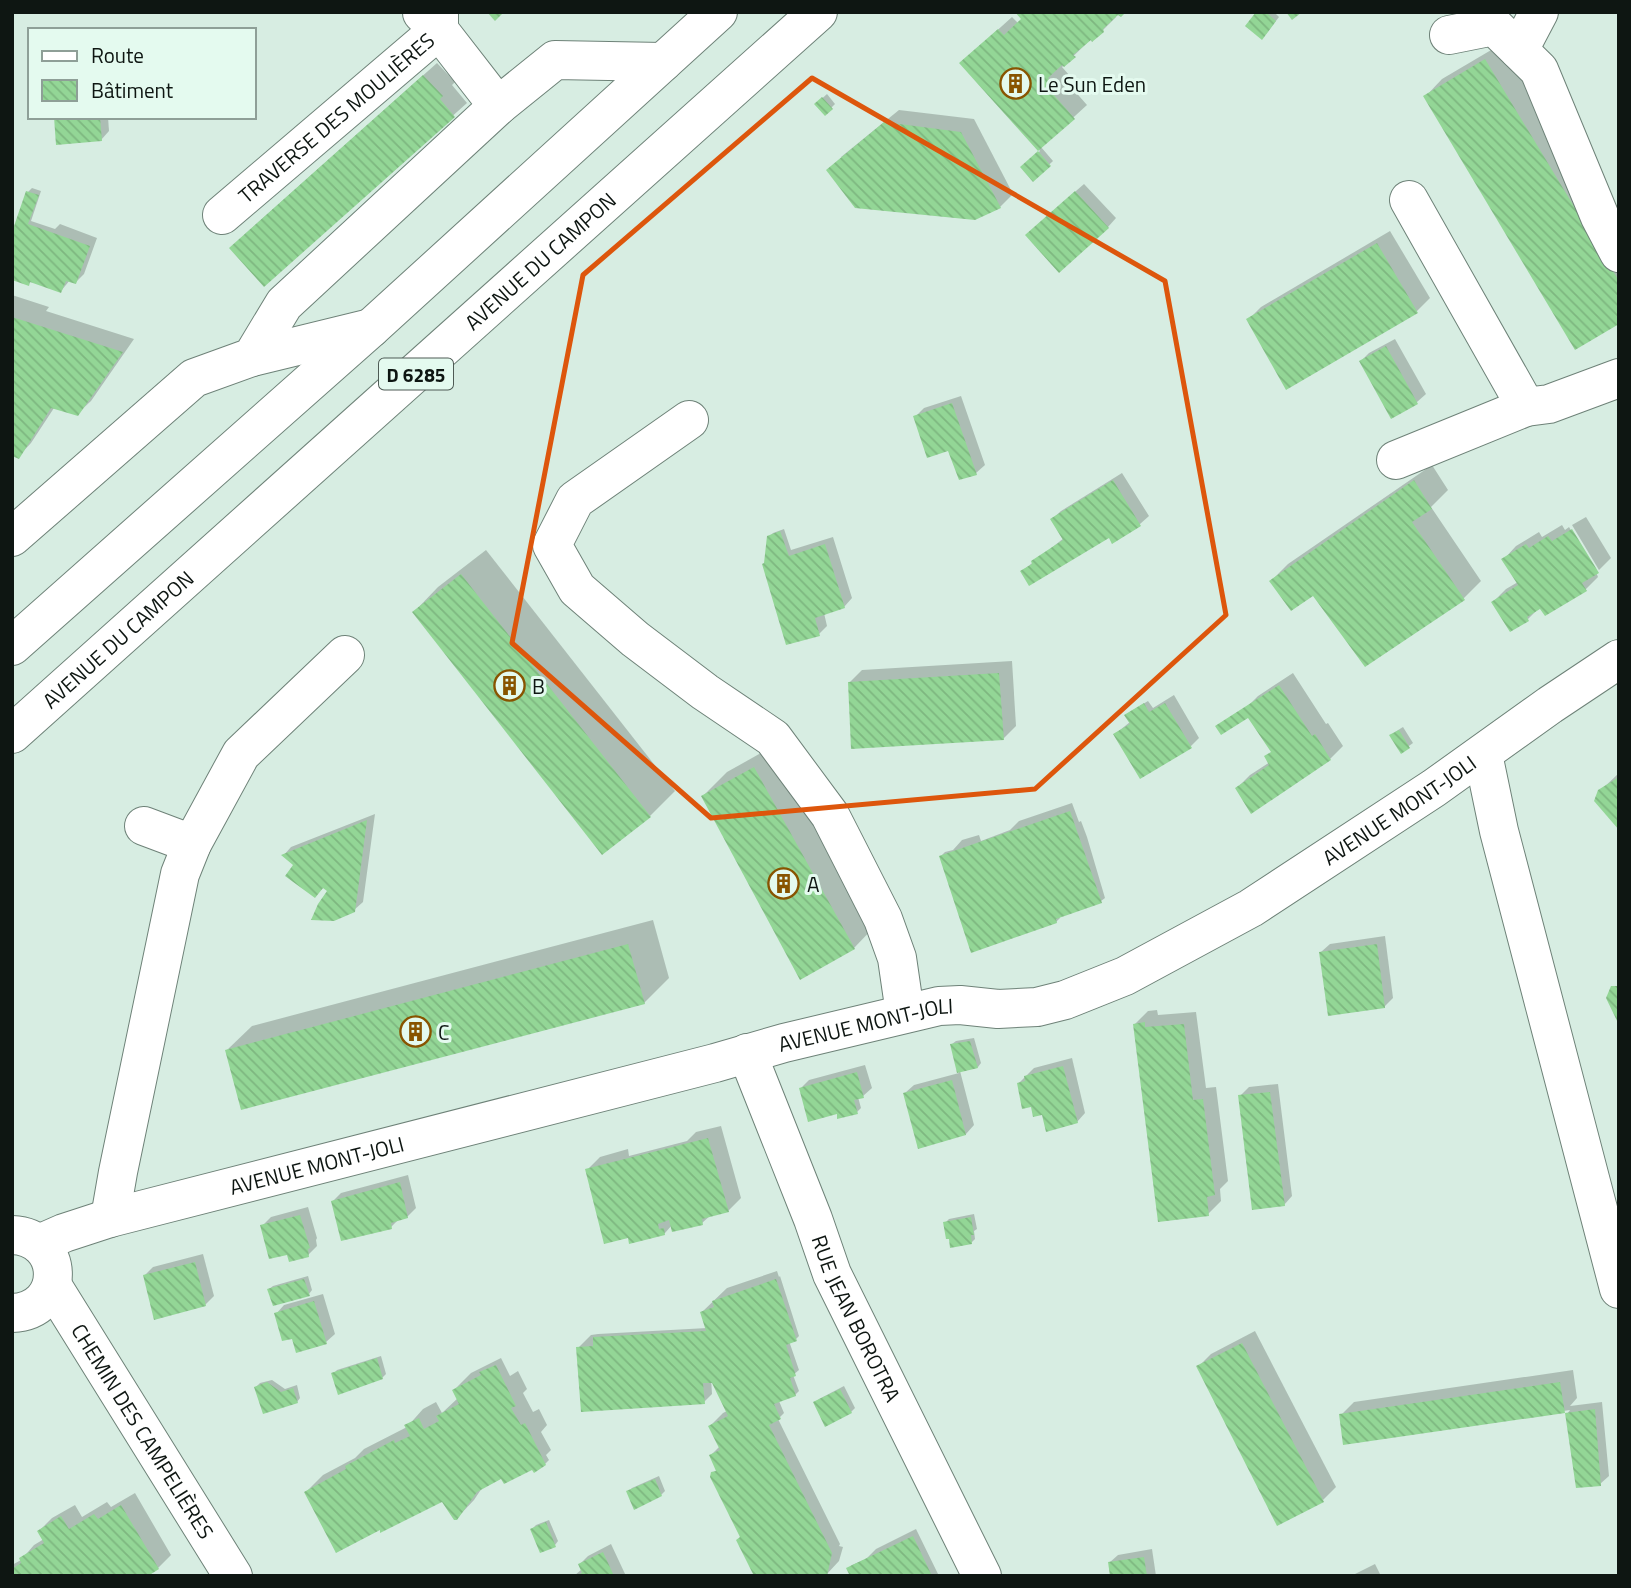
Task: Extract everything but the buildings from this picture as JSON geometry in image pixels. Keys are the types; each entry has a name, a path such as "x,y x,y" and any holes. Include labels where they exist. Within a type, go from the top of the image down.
{"street":[{"name":"D 6285","path":"12,646 371,328 718,12"},
{"name":"AVENUE DU CAMPON","path":"12,734 818,12"},
{"path":"1520,50 1539,12"},
{"path":"433,18 498,106"},
{"name":"TRAVERSE DES MOULIÈRES","path":"222,215 433,18"},
{"path":"1449,35 1494,26 1539,70 1600,217 1619,253"},
{"path":"252,357 284,304 498,106 555,60 663,62"},
{"path":"1409,200 1527,407"},
{"path":"12,537 194,379 252,357 371,328"},
{"path":"1396,460 1527,407 1549,404 1619,379"},
{"path":"690,420 575,500 552,545 577,589 635,639 773,738 830,815 883,919 897,958 905,1013"},
{"path":"110,1218 180,874 192,844 241,754 345,655"},
{"name":"AVENUE MONT-JOLI","path":"19,1237 64,1233 110,1218 905,1013 960,1005 998,1009 1037,1007 1065,1000 1125,976 1251,908 1434,788 1619,659"},
{"path":"1483,754 1499,831 1619,1289"},
{"path":"144,826 192,844"},
{"name":"RUE JEAN BOROTRA","path":"747,1053 832,1274 982,1576"},
{"path":"12,1313 38,1306 47,1296 54,1273 47,1252 19,1237"},
{"name":"CHEMIN DES CAMPELIÈRES","path":"52,1285 233,1576"}],"highlighted area":[{"path":"812,78 1165,281 1226,615 1035,789 711,818 512,643 583,275"}],"place":[{"name":"Le Sun Eden","path":"1015,84"},
{"name":"B","path":"509,686"},
{"name":"A","path":"784,884"},
{"name":"C","path":"415,1032"}]}
